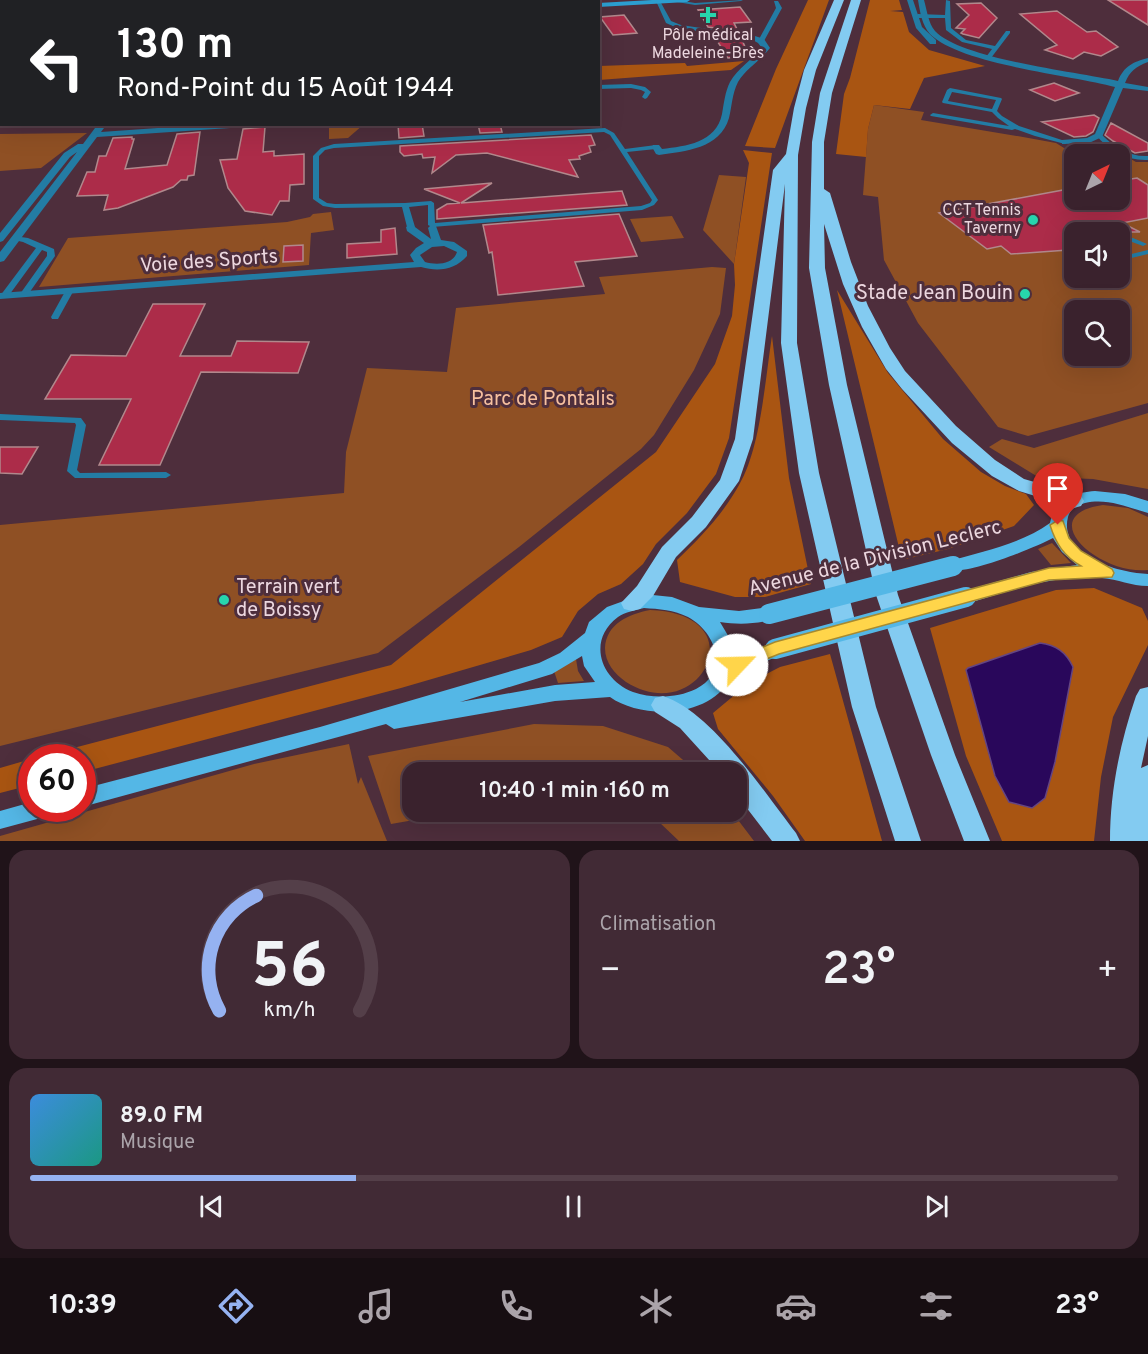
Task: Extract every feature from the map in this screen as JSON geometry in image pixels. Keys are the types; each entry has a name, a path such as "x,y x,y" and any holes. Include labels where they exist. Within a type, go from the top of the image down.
{"highway":[{"path":"839,0 810,70 800,108 792,155 789,343 809,473 864,707 908,841"},
{"path":"856,0 826,93 816,168 817,268 838,385 885,584 943,755 977,841"},
{"path":"632,603 645,591 669,552 699,522 729,481 744,439 780,170 792,155"},
{"path":"816,168 842,265 865,320 896,370 953,435 990,467 1012,481 1032,489 1062,495 1074,501"},
{"path":"1123,841 1126,791 1139,726 1148,696"},
{"path":"663,705 688,721 726,762"},
{"path":"1139,841 1138,816 1148,776"},
{"path":"747,788 787,841"}],"main road":[{"path":"600,4 687,0"},
{"path":"1106,573 1075,555 1062,540 1058,525 1062,511 1074,501 1104,496 1128,500 1148,507"},
{"name":"Avenue de la Division Leclerc","path":"699,613 739,618 770,614 1027,545 1058,525"},
{"path":"722,673 775,649 1060,572 1106,573 1131,579 1148,580"},
{"path":"96,794 320,735 545,669 567,658 591,638 602,620 610,613 632,603 666,601 699,613 715,627 725,645 726,654 722,673 717,682 700,696 676,704 663,705 635,701 611,689 596,674 592,665 589,647 591,638"},
{"path":"320,735 555,693 611,689"},
{"path":"0,820 18,815"}],"street":[{"path":"910,0 922,32 941,46 970,55 1017,63"},
{"path":"921,0 932,32 944,41 989,57 1077,78 1148,90"},
{"path":"656,147 659,152 698,147 712,137 725,121 728,97 736,78 766,48 761,41 753,37 679,27 668,22 658,2"},
{"path":"1065,142 1089,140 1099,135 1119,84 1129,69 1148,60"},
{"path":"0,259 101,126"},
{"path":"0,238 67,155 91,138 235,126"},
{"path":"432,226 434,244"},
{"path":"411,227 412,231 434,244"},
{"path":"421,264 415,255 418,250 434,244"},
{"name":"Voie des Sports","path":"2,296 421,264 442,267 458,261 462,256 462,251 458,247 434,244"}],"lane":[{"path":"679,0 695,4 741,0"},
{"path":"948,1 948,28 957,38 996,48"},
{"path":"761,41 779,8 776,2"},
{"path":"915,16 948,17"},
{"path":"989,57 1008,32"},
{"path":"600,87 612,89 638,86 648,92 645,97"},
{"path":"994,111 999,99 950,90 945,102 994,111 1000,119 1065,142"},
{"path":"933,116 1026,130"},
{"path":"592,129 605,130 612,134 623,151 655,200 648,207 432,226 431,203 325,205 316,199 316,156 323,149 334,146 592,129"},
{"path":"1099,135 1124,154 1136,159 1148,158"},
{"path":"623,151 656,147"},
{"path":"405,205 411,227"},
{"path":"16,238 26,239 39,249 51,251 51,256 24,294"},
{"path":"1130,241 1147,247"},
{"path":"1130,255 1147,247"},
{"path":"2,296 39,249"},
{"path":"55,317 70,290"},
{"path":"0,417 78,420 81,425 72,471 78,476 166,475"}],"green space":[{"name":"Stade Jean Bouin","path":"874,105 924,112 921,120 1056,143 1064,148 1064,210 1130,210 1130,159 1136,162 1148,162 1148,403 1028,436 998,427 918,323 884,260 878,197 863,195 868,129"},
{"path":"362,126 348,138 329,139 329,128"},
{"path":"87,133 41,168 0,171 0,134"},
{"path":"719,175 746,177 734,264 703,230"},
{"path":"331,212 334,230 311,233 309,265 39,287 68,238 287,222 310,217 313,214"},
{"path":"672,216 684,238 641,242 630,219"},
{"name":"Terrain vert de Boissy","path":"712,267 726,268 720,314 694,370 654,435 641,449 519,547 378,653 0,746 0,525 344,493 346,452 367,368 447,372 456,308 605,294 599,277"},
{"path":"1148,413 1148,489 1093,479 1038,477 989,447 1002,439 1034,448"},
{"path":"1103,505 1128,508 1148,517 1148,570 1129,569 1110,563 1093,554 1080,543 1073,531 1073,520 1082,511"},
{"path":"1052,543 1071,563 1051,565 1038,549"},
{"path":"650,610 683,616 703,630 710,647 707,665 695,681 676,691 653,693 626,682 615,672 607,659 606,640 614,626 627,617"},
{"path":"576,659 578,671 584,681 558,683 554,671"},
{"path":"534,724 603,726 668,747 685,762 402,762 402,822 391,824 368,756"},
{"path":"349,744 358,784 361,777 387,841 0,841 0,836 49,822 96,822 96,809 254,764"},
{"path":"659,822 740,822 754,841 679,841"}],"shaded area":[{"path":"808,0 829,0 775,148 745,146 776,69"},
{"path":"870,0 899,0 902,10 890,11 903,12 909,32 929,50 985,66 924,78 910,109 874,105 868,129 866,157 836,154 844,94"},
{"path":"744,61 731,70 600,80 600,66 685,63 687,66"},
{"path":"743,150 772,153 729,438 716,474 687,513 656,544 643,564 621,584 598,594 578,611 562,637 531,650 401,688 96,769 96,744 89,744 391,665 656,452 715,364 732,316 735,285 734,264 749,163"},
{"path":"837,290 888,373 943,439 981,472 1005,486 1026,494 1034,505 1014,526 948,549 902,560"},
{"path":"772,336 789,478 811,584 765,597 735,597 680,582 677,560 719,515 733,496 746,470 761,413"},
{"path":"1094,588 1142,608 1148,621 1148,645 1113,717 1101,777 1094,841 1002,841 966,756 930,628 1056,590"},
{"path":"1040,643 1060,650 1073,667 1055,762 1045,798 1032,808 1009,802 995,776 966,670"},
{"path":"830,654 882,841 805,841 747,762 718,729 713,713 749,683 780,667"},
{"path":"18,763 18,788 0,793 0,768"}],"building":[{"path":"1108,0 1148,0 1148,25"},
{"path":"981,3 997,18 979,38 961,33 965,29 956,28 969,15 957,4"},
{"name":"Pôle médical Madeleine-Brès","path":"740,7 751,22 734,23 738,31 708,27 698,10"},
{"path":"1057,11 1087,32 1096,31 1118,47 1101,56 1084,52 1073,59 1045,50 1057,45 1020,14"},
{"path":"624,15 637,33 613,35 600,17"},
{"path":"714,36 742,40 749,56 728,58"},
{"path":"1054,83 1079,93 1055,101 1030,90"},
{"path":"1094,115 1099,118 1093,132 1086,136 1074,137 1042,122"},
{"path":"1111,123 1148,143 1148,151 1135,153 1130,150 1130,144 1118,144 1105,135"},
{"path":"398,126 422,126 424,136 399,138"},
{"path":"478,126 500,126 502,132 480,133"},
{"path":"265,127 263,152 274,151 274,156 304,154 304,184 290,185 289,201 280,201 272,215 245,211 228,188 220,160 237,159 243,129"},
{"path":"200,132 194,175 188,176 187,180 181,180 173,187 118,208 104,210 108,195 77,196 87,172 95,172 99,156 106,156 113,138 132,137 134,139 125,169 167,165 177,134"},
{"path":"591,135 595,145 589,146 591,152 579,156 580,159 569,160 578,177 487,153 456,155 432,173 435,157 423,158 422,154 404,156 400,152 400,146"},
{"name":"CCT Tennis Taverny","path":"1137,178 1148,185 1148,218 1127,222 1064,222 1064,250 1011,254 1001,246 987,249 939,213 1064,190 1064,210 1130,210 1130,179"},
{"path":"492,183 461,203 622,191 627,205 437,219 437,210 447,204 460,203 424,189"},
{"path":"619,214 637,256 575,262 584,286 498,295 492,252 489,253 483,225"},
{"name":"CCT Tennis Taverny","path":"1130,227 1140,232 1130,232"},
{"path":"395,228 397,254 347,258 347,244 381,242 381,230"},
{"path":"303,245 303,261 283,262 284,246"},
{"path":"153,304 205,304 180,356 231,356 237,341 309,342 298,373 201,372 160,465 99,465 131,399 45,399 71,355 126,356"},
{"path":"0,447 38,447 22,474 0,473"}],"place":[{"name":"Pôle médical Madeleine-Brès","path":"708,15"},
{"name":"CCT Tennis Taverny","path":"1033,220"},
{"name":"Stade Jean Bouin","path":"1025,294"},
{"name":"Terrain vert de Boissy","path":"224,600"}],"route":[{"path":"737,665 775,649 1049,574 1083,571 1106,573 1075,555 1062,540 1058,525"}],"park label":[{"name":"Parc de Pontalis","path":"543,400"}]}
